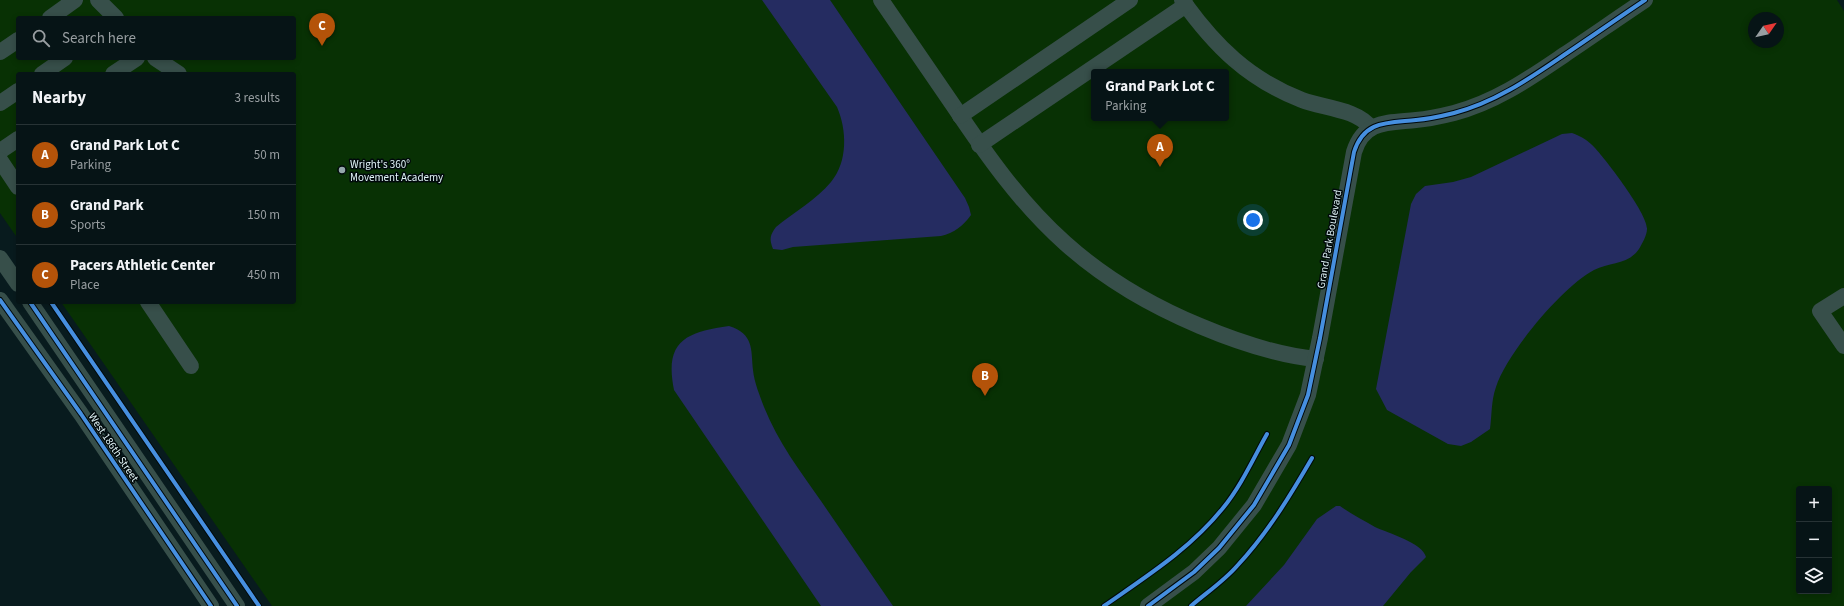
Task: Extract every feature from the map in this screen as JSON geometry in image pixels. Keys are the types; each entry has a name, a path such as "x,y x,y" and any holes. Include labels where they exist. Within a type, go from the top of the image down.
{"street":[{"path":"53,16 76,0"},
{"path":"98,0 114,16"},
{"path":"881,0 980,145 1012,188 1065,243 1111,279 1161,308 1218,334 1248,345 1292,356 1316,359"},
{"path":"960,116 1130,0"},
{"name":"Grand Park Boulevard","path":"1148,606 1209,559 1254,505 1289,445 1308,394 1316,359 1354,152 1357,142 1362,134 1371,128 1387,122 1416,120 1454,113 1494,99 1529,78 1645,0"},
{"path":"980,145 1184,3 1216,44 1244,68 1263,81 1302,100 1360,117 1371,128"},
{"path":"0,52 16,41"},
{"path":"45,72 62,60"},
{"path":"116,72 133,60"},
{"path":"158,60 173,72"},
{"path":"0,103 16,92"},
{"path":"0,151 16,140"},
{"path":"0,160 16,184"},
{"path":"0,258 16,281"},
{"path":"1844,296 1820,311 1844,346"},
{"name":"West 186th Street","path":"0,300 81,414 211,606"},
{"name":"West 186th Street","path":"31,304 237,606"},
{"path":"149,304 191,366"}],"green space":[{"path":"0,0 1837,0 1844,11 1844,606 272,606 62,304 296,304 296,72 16,72 16,236 0,213"}],"water":[{"path":"762,0 830,0 965,198 971,215 961,226 950,233 941,236 793,247 782,250 773,249 771,237 772,232 776,227 819,195 837,174 843,156 844,136 843,126 837,107"},
{"path":"1572,133 1585,139 1593,145 1626,187 1646,222 1647,231 1645,237 1639,249 1630,258 1594,270 1567,291 1537,322 1511,357 1502,373 1493,398 1490,429 1471,442 1461,446 1448,444 1387,410 1376,389 1411,204 1416,194 1425,186 1453,182 1471,177 1562,134"},
{"path":"729,326 743,333 750,343 757,389 770,420 783,444 797,467 893,606 821,606 674,390 672,360 676,350 682,342 690,336 701,332"},
{"path":"1336,506 1340,506 1375,527 1412,543 1419,547 1426,557 1411,572 1383,606 1246,606 1284,565 1317,519"}],"cycle path":[{"path":"1148,606 1194,572 1219,548 1254,505 1289,445 1308,395 1354,152 1358,142 1364,134 1378,125 1426,119 1449,114 1484,103 1538,72 1645,0"},
{"path":"0,300 81,414 211,606"},
{"path":"31,304 237,606"},
{"path":"52,304 259,606"},
{"path":"1104,606 1167,561 1210,523 1236,491 1267,434"},
{"path":"1191,606 1226,577 1248,554 1278,514 1312,458"}],"place":[{"name":"Pacers Athletic Center","path":"322,46"},
{"name":"Grand Park Lot C","path":"1160,167"},
{"name":"Wright's 360° Movement Academy","path":"342,170"},
{"name":"Grand Park","path":"985,396"}]}
